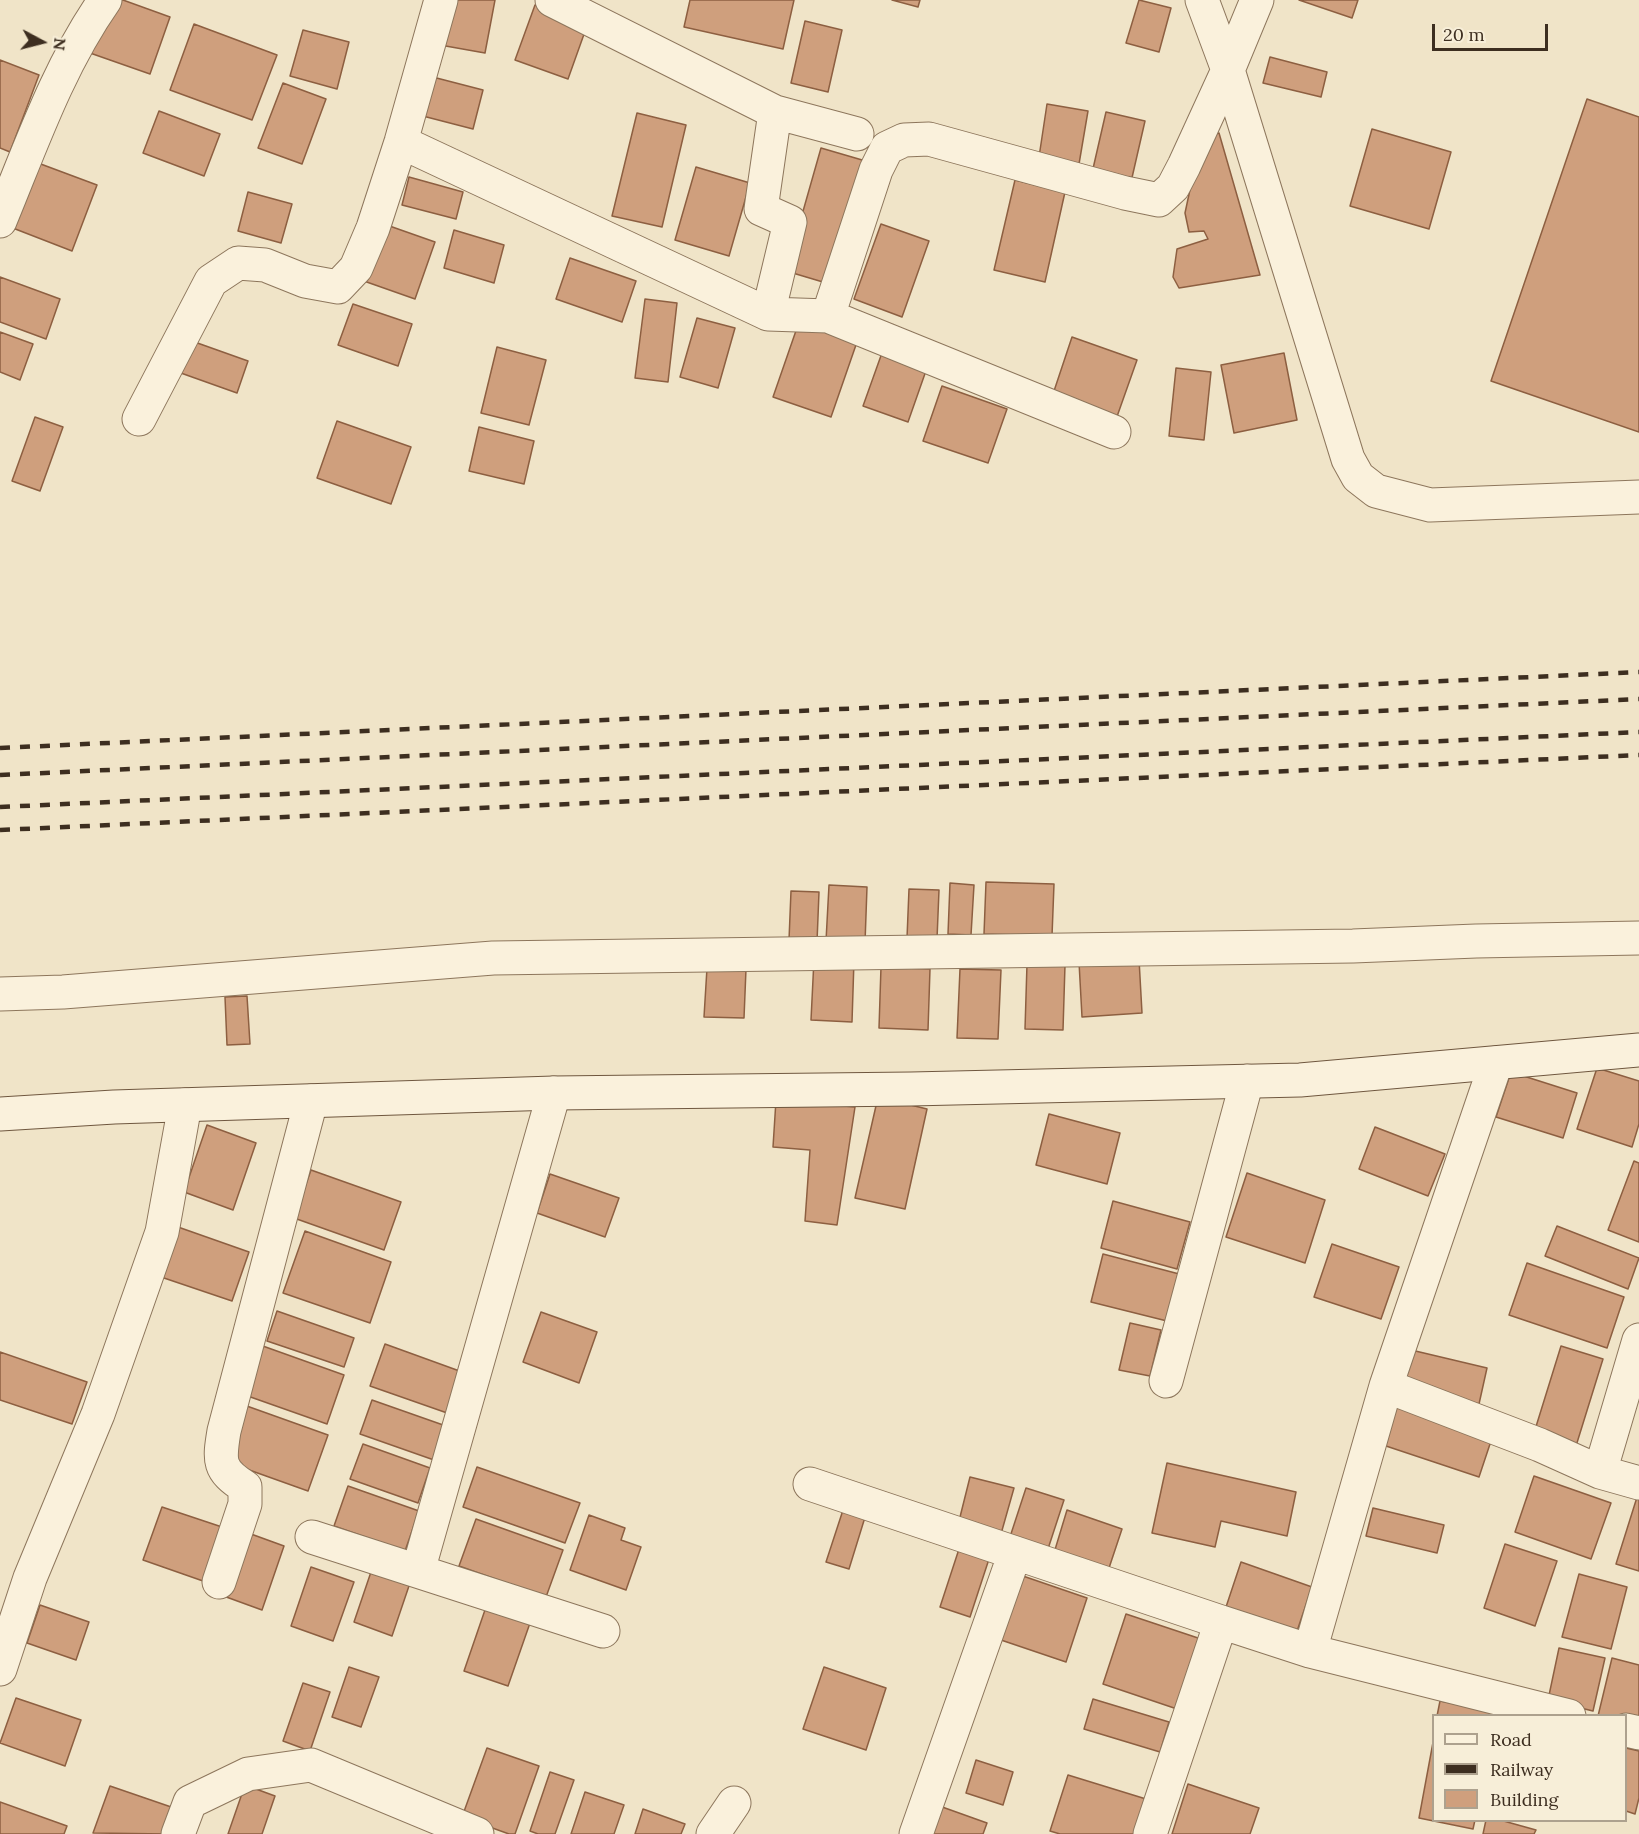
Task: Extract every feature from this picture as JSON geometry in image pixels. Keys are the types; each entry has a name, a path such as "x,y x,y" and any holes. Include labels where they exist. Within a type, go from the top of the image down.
{"street":[{"path":"0,221 56,88 84,30 105,0"},
{"path":"139,419 212,281 238,263 265,265 305,281 338,287 356,268 373,228 401,142 441,0"},
{"path":"552,0 775,112 858,134"},
{"path":"1202,0 1228,70 1348,459 1358,477 1376,491 1430,505 1639,497"},
{"path":"828,316 876,170 887,148 904,140 929,139 1125,193 1160,200 1173,187 1228,70 1257,0"},
{"path":"768,314 790,222 761,208 775,112"},
{"path":"401,142 768,314 828,316 1114,432"},
{"path":"0,994 63,992 494,958 1353,946 1639,938"},
{"path":"0,1114 185,1105 554,1093 911,1089 1300,1080 1639,1050"},
{"path":"1310,1651 1386,1386 1496,1063"},
{"path":"1166,1381 1247,1081"},
{"path":"418,1571 554,1093"},
{"path":"219,1582 245,1504 245,1487 228,1476 220,1456 224,1431 311,1101"},
{"path":"1,1661 30,1578 98,1414 162,1232 185,1105"},
{"path":"1599,1472 1639,1340"},
{"path":"1386,1386 1540,1445 1599,1472 1639,1483"},
{"path":"810,1484 1310,1651 1561,1714"},
{"path":"312,1537 603,1630"},
{"path":"916,1834 1015,1553"},
{"path":"1150,1834 1221,1622"},
{"path":"178,1834 190,1802 248,1774 312,1765 477,1834"},
{"path":"713,1834 734,1803"}],"building":[{"path":"108,0 123,0 170,17 150,74 90,53"},
{"path":"449,0 495,0 485,53 440,45"},
{"path":"690,0 794,0 783,49 684,27"},
{"path":"892,0 920,0 918,7"},
{"path":"1139,0 1171,8 1159,52 1126,43"},
{"path":"1299,0 1358,0 1352,18"},
{"path":"535,5 588,23 568,79 515,60"},
{"path":"805,21 842,30 828,92 791,83"},
{"path":"194,24 277,55 252,120 170,90"},
{"path":"303,30 349,42 337,89 290,76"},
{"path":"1270,57 1327,72 1321,97 1263,83"},
{"path":"0,60 39,75 10,152 0,148"},
{"path":"425,75 483,90 473,129 415,114"},
{"path":"283,83 326,99 302,164 258,148"},
{"path":"1587,99 1639,117 1639,432 1491,381"},
{"path":"1047,104 1088,111 1079,164 1039,157"},
{"path":"159,111 220,134 204,176 143,153"},
{"path":"1106,112 1145,121 1131,182 1092,173"},
{"path":"637,113 686,125 662,227 612,216"},
{"path":"1372,129 1451,152 1429,229 1350,206"},
{"path":"1219,133 1260,275 1179,288 1173,277 1177,249 1208,239 1204,231 1189,232 1185,213 1201,138"},
{"path":"821,148 869,162 833,285 786,271"},
{"path":"30,160 97,185 72,251 5,225"},
{"path":"696,167 750,183 729,256 675,240"},
{"path":"409,177 463,192 456,219 402,205"},
{"path":"1015,180 1065,192 1045,282 994,270"},
{"path":"248,192 292,204 281,243 238,231"},
{"path":"381,223 435,242 415,299 361,280"},
{"path":"881,224 929,241 902,317 854,299"},
{"path":"454,230 504,245 494,283 444,268"},
{"path":"570,258 636,281 622,322 556,299"},
{"path":"0,277 60,299 46,339 0,322"},
{"path":"645,299 677,303 668,382 635,378"},
{"path":"353,304 412,324 398,366 338,345"},
{"path":"697,318 735,328 718,388 680,377"},
{"path":"799,322 857,342 831,417 773,397"},
{"path":"0,332 33,344 20,380 0,372"},
{"path":"1072,337 1137,360 1114,425 1050,403"},
{"path":"189,340 248,361 237,393 178,372"},
{"path":"497,347 546,360 529,425 481,413"},
{"path":"883,350 928,365 908,422 863,406"},
{"path":"1284,353 1297,420 1234,433 1221,365"},
{"path":"1176,368 1211,372 1204,440 1169,436"},
{"path":"942,386 1007,409 988,463 923,441"},
{"path":"35,417 63,427 40,491 12,481"},
{"path":"337,421 411,447 391,504 317,478"},
{"path":"479,427 534,441 524,484 469,471"},
{"path":"986,882 1054,884 1052,936 984,934"},
{"path":"950,883 974,885 971,935 948,934"},
{"path":"829,885 867,887 865,943 826,941"},
{"path":"909,889 939,890 937,939 907,938"},
{"path":"791,891 819,892 817,942 789,940"},
{"path":"814,959 854,960 852,1022 811,1020"},
{"path":"1139,959 1142,1013 1082,1017 1079,962"},
{"path":"1027,964 1065,965 1063,1030 1025,1029"},
{"path":"881,967 930,969 928,1030 879,1028"},
{"path":"707,968 746,969 744,1018 704,1017"},
{"path":"960,969 1001,970 998,1039 957,1038"},
{"path":"247,996 250,1044 227,1045 225,997"},
{"path":"1597,1068 1639,1081 1639,1124 1632,1147 1577,1129"},
{"path":"1511,1072 1577,1093 1563,1138 1496,1117"},
{"path":"878,1097 927,1109 905,1209 855,1198"},
{"path":"776,1100 855,1107 837,1225 805,1221 810,1150 773,1147"},
{"path":"1049,1114 1120,1133 1107,1184 1036,1165"},
{"path":"207,1125 256,1143 233,1210 184,1192"},
{"path":"1375,1127 1445,1154 1428,1196 1359,1169"},
{"path":"1634,1161 1639,1163 1639,1242 1608,1230"},
{"path":"311,1170 401,1202 384,1250 294,1218"},
{"path":"1247,1173 1325,1200 1305,1263 1226,1237"},
{"path":"550,1174 619,1198 605,1237 537,1213"},
{"path":"1113,1201 1190,1222 1177,1269 1101,1248"},
{"path":"1557,1226 1639,1258 1628,1289 1545,1256"},
{"path":"178,1227 249,1252 232,1301 161,1277"},
{"path":"305,1231 391,1262 370,1323 283,1293"},
{"path":"1332,1244 1399,1267 1381,1319 1314,1297"},
{"path":"1103,1254 1183,1275 1171,1322 1091,1302"},
{"path":"1527,1263 1624,1297 1607,1348 1509,1315"},
{"path":"277,1311 354,1338 344,1367 267,1341"},
{"path":"541,1312 597,1332 579,1383 523,1362"},
{"path":"1130,1323 1161,1330 1150,1376 1119,1370"},
{"path":"385,1344 465,1373 450,1414 370,1386"},
{"path":"260,1345 344,1375 327,1424 242,1394"},
{"path":"1561,1346 1603,1359 1576,1446 1534,1433"},
{"path":"1407,1349 1487,1368 1479,1404 1399,1385"},
{"path":"0,1352 87,1382 72,1424 0,1400"},
{"path":"372,1400 446,1426 434,1460 360,1434"},
{"path":"1394,1404 1492,1438 1479,1477 1380,1444"},
{"path":"244,1405 328,1435 308,1491 224,1461"},
{"path":"363,1444 430,1468 418,1503 350,1479"},
{"path":"1167,1463 1296,1492 1287,1536 1221,1521 1215,1547 1152,1533"},
{"path":"477,1467 580,1503 565,1543 463,1507"},
{"path":"1534,1476 1611,1503 1591,1559 1515,1532"},
{"path":"970,1477 1014,1488 999,1541 957,1529"},
{"path":"348,1486 419,1511 405,1551 334,1526"},
{"path":"1026,1488 1064,1500 1046,1555 1008,1543"},
{"path":"1639,1494 1639,1571 1616,1564"},
{"path":"162,1507 222,1527 203,1581 143,1560"},
{"path":"844,1507 866,1514 849,1569 826,1562"},
{"path":"1373,1508 1444,1525 1437,1553 1366,1536"},
{"path":"1067,1510 1122,1529 1108,1571 1054,1553"},
{"path":"589,1515 625,1528 621,1540 641,1547 626,1590 570,1570"},
{"path":"476,1519 563,1550 546,1597 459,1566"},
{"path":"240,1530 284,1546 262,1610 218,1594"},
{"path":"1505,1544 1557,1561 1535,1626 1484,1608"},
{"path":"959,1549 989,1559 970,1617 940,1607"},
{"path":"1241,1562 1312,1587 1295,1637 1224,1613"},
{"path":"373,1566 411,1580 392,1636 354,1622"},
{"path":"311,1567 354,1582 333,1641 291,1626"},
{"path":"1579,1574 1627,1587 1611,1649 1562,1637"},
{"path":"1020,1575 1087,1598 1066,1662 998,1639"},
{"path":"40,1605 89,1622 76,1660 27,1643"},
{"path":"486,1607 530,1623 508,1686 464,1671"},
{"path":"1126,1614 1201,1639 1177,1709 1103,1684"},
{"path":"1559,1648 1605,1658 1593,1711 1548,1700"},
{"path":"1612,1658 1639,1665 1639,1731 1627,1717 1627,1714 1598,1714"},
{"path":"349,1667 379,1677 361,1727 332,1717"},
{"path":"824,1667 886,1688 866,1750 803,1729"},
{"path":"303,1683 330,1692 310,1751 283,1741"},
{"path":"16,1698 81,1720 65,1766 0,1743"},
{"path":"1093,1699 1169,1722 1160,1752 1084,1729"},
{"path":"1440,1701 1495,1711 1494,1714 1437,1714"},
{"path":"487,1748 539,1766 515,1834 509,1834 462,1817"},
{"path":"1432,1748 1432,1821 1419,1818"},
{"path":"1627,1748 1639,1751 1639,1798 1635,1814 1627,1811"},
{"path":"976,1760 1013,1772 1003,1805 966,1793"},
{"path":"550,1772 574,1780 555,1834 538,1834 530,1831"},
{"path":"1068,1775 1146,1799 1135,1834 1060,1834 1050,1831"},
{"path":"1188,1784 1259,1808 1250,1834 1172,1834"},
{"path":"245,1785 275,1796 262,1834 228,1834"},
{"path":"110,1786 177,1809 168,1834 93,1833"},
{"path":"585,1792 624,1805 614,1834 571,1834"},
{"path":"0,1802 67,1826 64,1834 0,1834"},
{"path":"931,1803 987,1823 983,1834 920,1834"},
{"path":"643,1809 685,1824 681,1834 635,1834"},
{"path":"1439,1822 1475,1822 1473,1829"},
{"path":"1486,1822 1507,1822 1536,1830 1534,1834 1483,1834"}],"railway":[{"path":"0,748 1639,672"},
{"path":"0,775 1639,699"},
{"path":"0,807 1639,732"},
{"path":"0,830 1639,755"}]}
